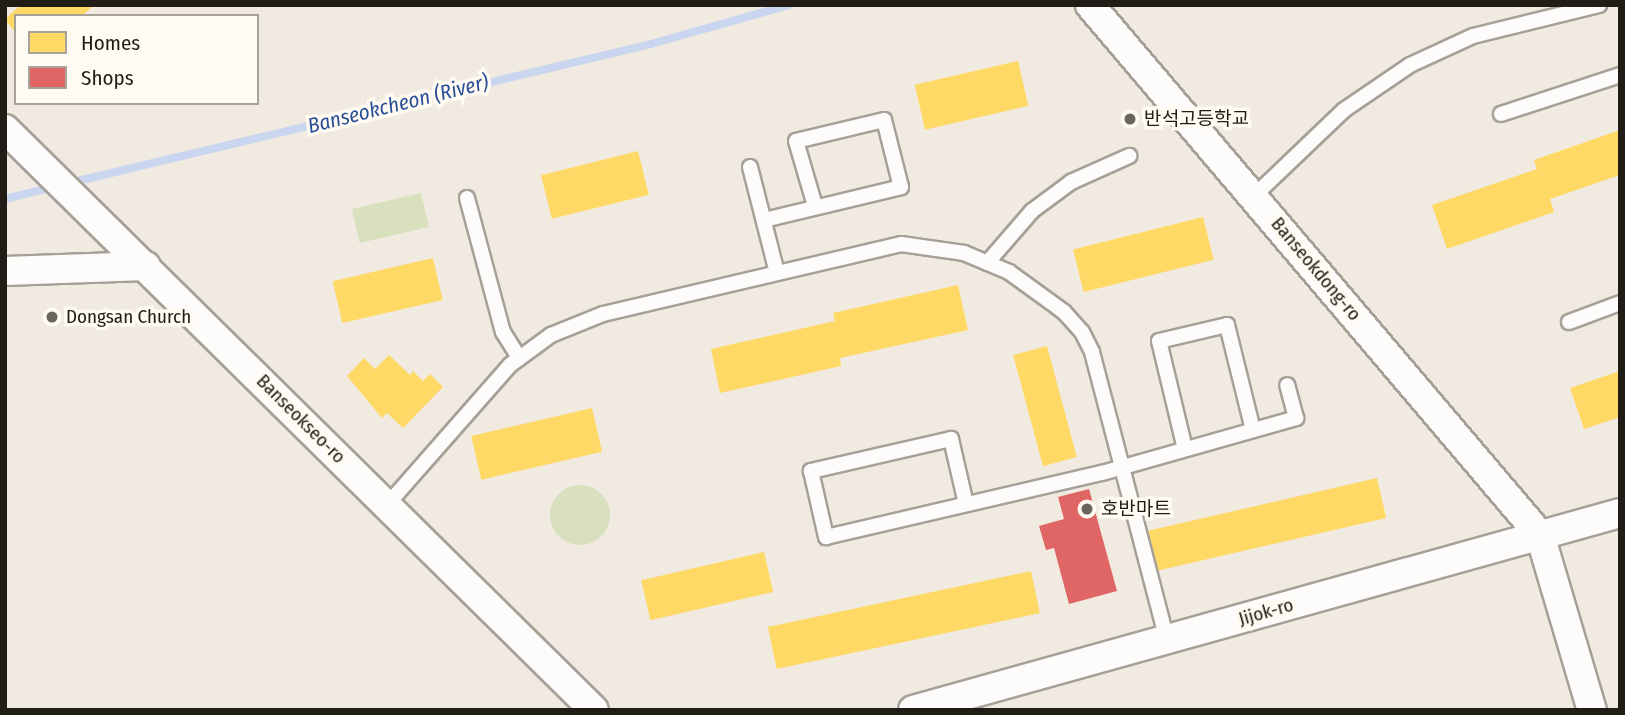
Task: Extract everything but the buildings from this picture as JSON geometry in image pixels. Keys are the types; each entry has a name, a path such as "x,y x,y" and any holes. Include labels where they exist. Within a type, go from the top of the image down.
{"street":[{"name":"Banseokdong-ro","path":"1090,5 1539,535"},
{"name":"Banseokseo-ro","path":"7,131 115,234 594,710"},
{"path":"5,271 146,266"},
{"name":"Jijok-ro","path":"912,710 1620,513"},
{"path":"1539,535 1592,710"}],"lane":[{"path":"1254,196 1344,110 1410,65 1473,36 1599,5"},
{"path":"1500,114 1620,75"},
{"path":"764,220 901,187 884,120 796,141 815,206"},
{"path":"986,263 1032,211 1070,182 1129,156"},
{"path":"750,167 777,273"},
{"path":"467,198 503,331 519,358"},
{"path":"387,505 519,358 551,335 603,314 901,244 964,253 1009,272 1082,332 1092,352 1167,640"},
{"path":"1569,322 1620,303"},
{"path":"1185,449 1159,341 1227,325 1253,430"},
{"path":"966,504 951,439 811,471 826,537 966,504 1122,467 1296,418 1287,385"}],"green space":[{"path":"421,193 429,227 360,243 352,209"},
{"path":"574,485 586,485 605,498 610,515 608,527 597,540 586,545 574,545 555,532 550,521 550,509 563,490"}],"waterway":[{"name":"Banseokcheon (River)","path":"69,183 651,44 789,5"},
{"name":"Banseokcheon (River)","path":"5,199 53,187"}],"place":[{"name":"반석고등학교","path":"1130,119"},
{"name":"Dongsan Church","path":"52,317"},
{"name":"호반마트","path":"1087,509"}]}
